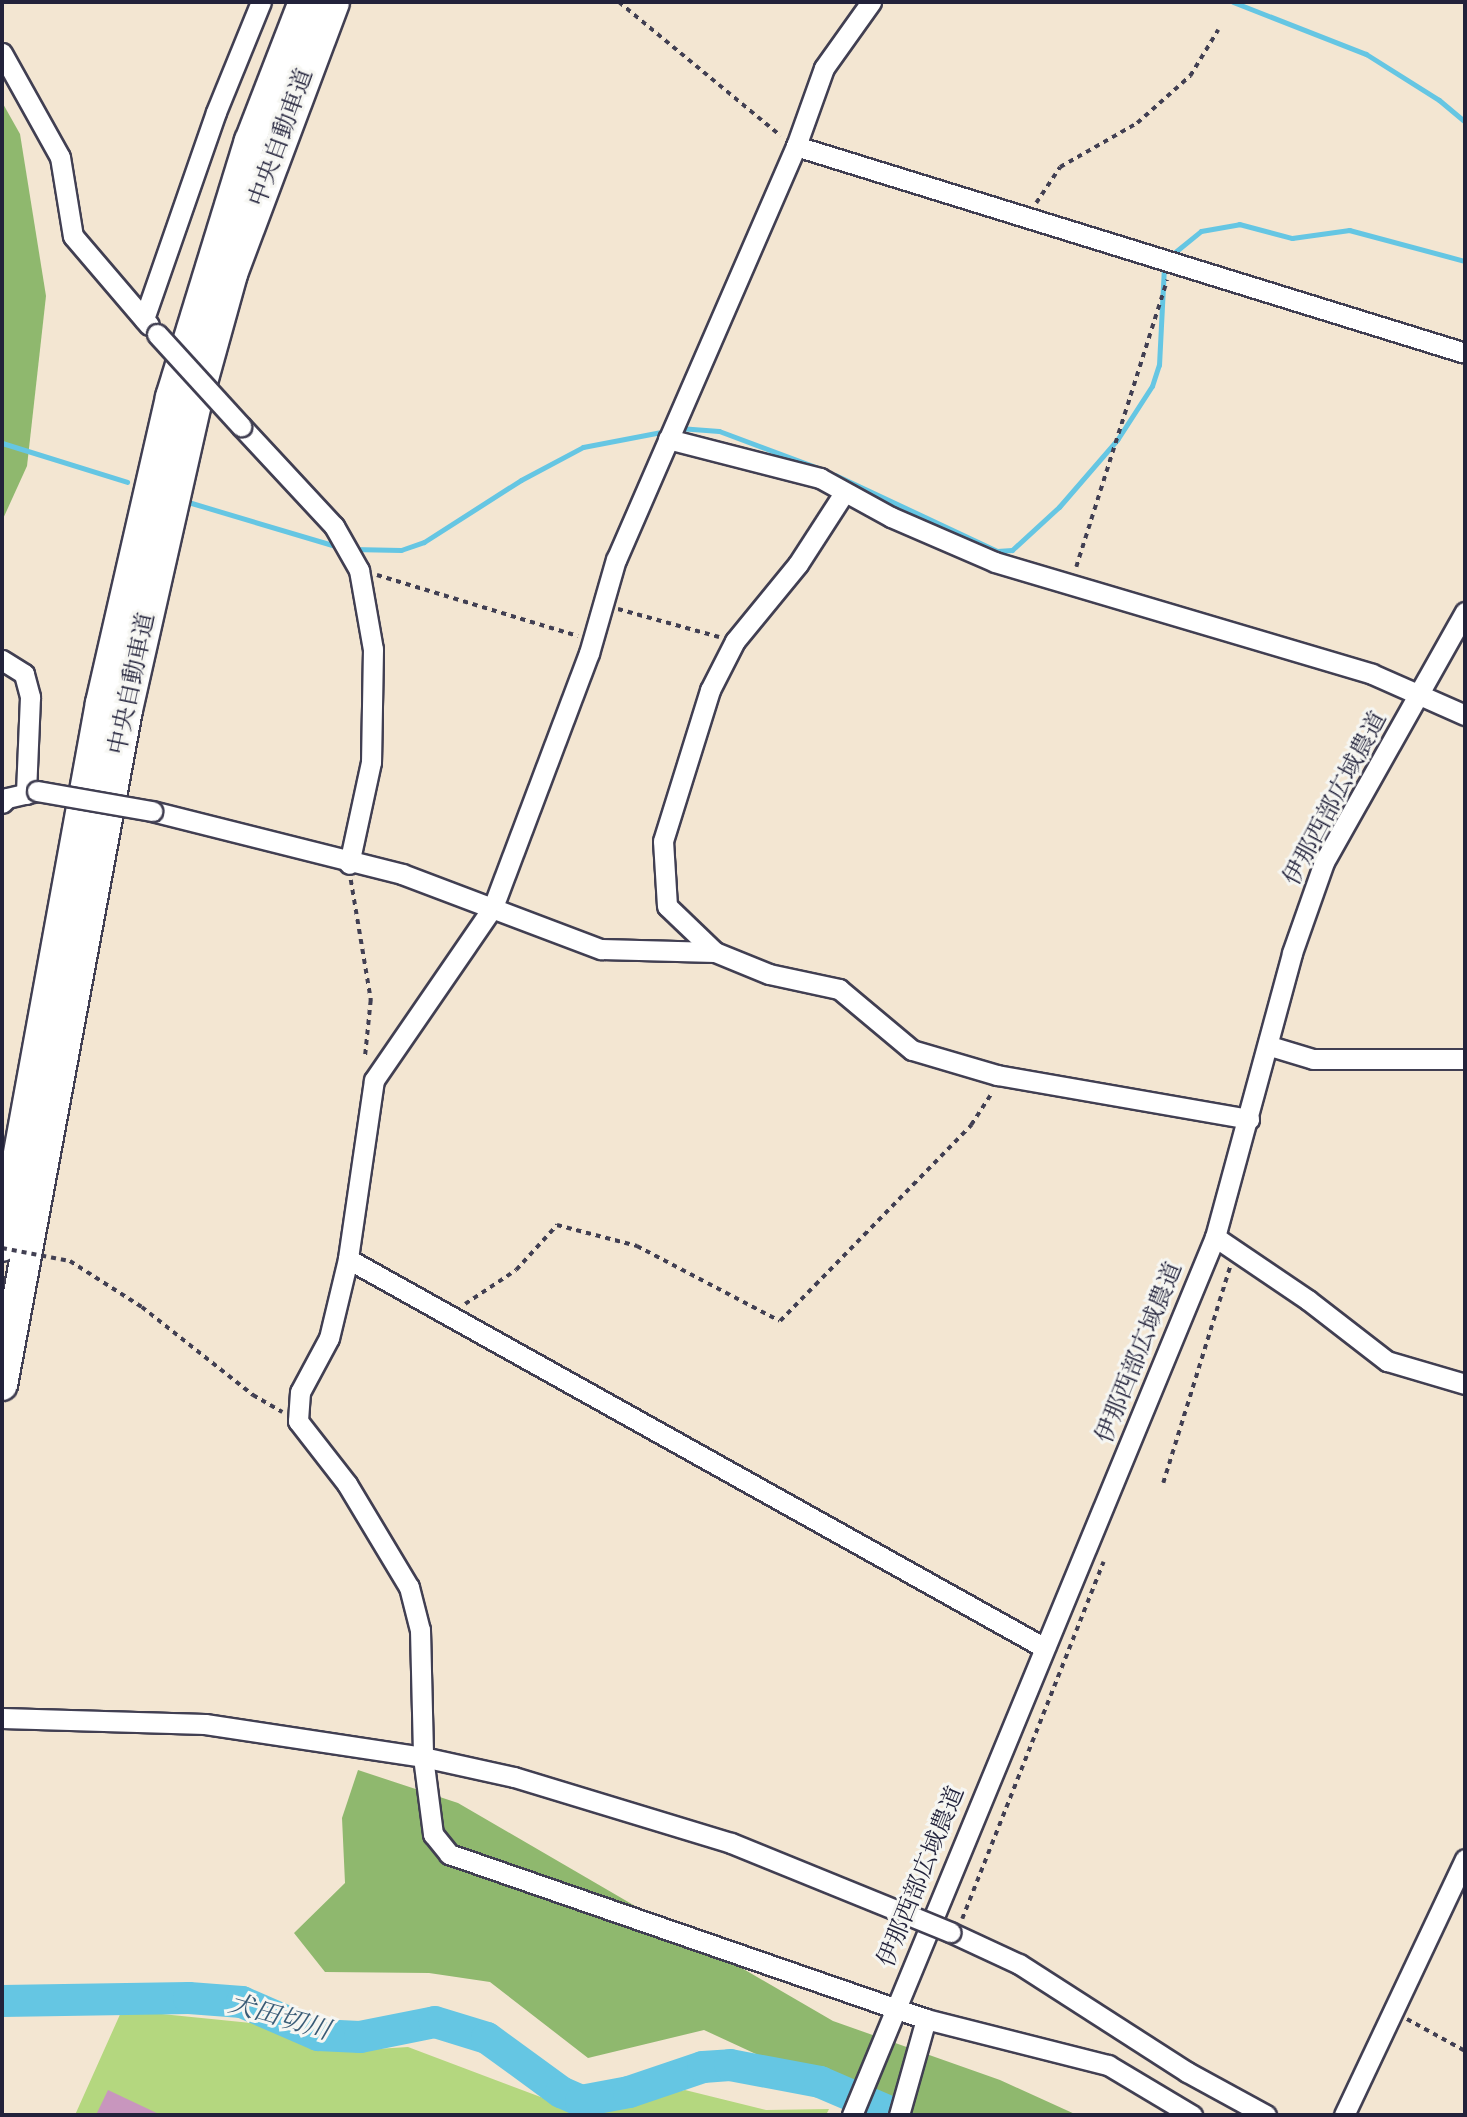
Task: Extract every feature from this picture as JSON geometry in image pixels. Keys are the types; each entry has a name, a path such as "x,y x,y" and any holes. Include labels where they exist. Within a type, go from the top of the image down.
{"highway":[{"name":"中央自動車道","path":"2,1385 127,710 196,404 232,274 334,2"},
{"name":"中央自動車道","path":"2,1247 101,703 150,485 208,265 301,8"}],"street":[{"path":"144,319 216,112 261,2"},
{"path":"871,2 824,68 796,146 615,559 593,641 493,908 374,1080 348,1259 329,1338 300,1392 298,1421 347,1484 409,1587 420,1630 423,1757 433,1834 449,1854 926,2019 1108,2065 1192,2115"},
{"path":"2,52 60,157 73,236 157,334 334,526 359,570 373,649 371,762 349,864"},
{"path":"796,146 1026,220 1465,353"},
{"path":"668,439 820,478 844,493 995,562 1071,583 1420,692 1465,715"},
{"path":"715,952 667,906 663,841 710,690 736,641 798,564 844,493"},
{"name":"伊那西部広域農道","path":"852,2115 1215,1237 1270,1046 1292,953 1324,862 1465,612"},
{"path":"2,660 24,674 30,698 32,792"},
{"path":"2,803 7,798 32,792 152,811 349,864 402,874 601,949 715,952 769,974 839,989 912,1049 1003,1077 1249,1119"},
{"path":"1270,1046 1313,1059 1465,1059"},
{"path":"1215,1237 1387,1361 1465,1384"},
{"path":"348,1259 1045,1648"},
{"path":"2,1718 205,1724 423,1757 604,1801 731,1843 906,1914 1019,1964 1187,2072 1266,2115"},
{"path":"1344,2115 1464,1864"},
{"path":"899,2115 926,2019"}],"path":[{"path":"619,2 738,104 796,146"},
{"path":"1026,220 1060,167 1137,123 1190,76 1218,30"},
{"path":"1071,583 1172,265"},
{"path":"359,570 593,641"},
{"path":"603,604 736,641"},
{"path":"349,864 371,1000 365,1061"},
{"path":"448,1315 516,1270 557,1225 637,1246 780,1321 971,1125 1003,1077"},
{"path":"2,1247 70,1261 142,1307 253,1395 298,1421"},
{"path":"1163,1483 1234,1251"},
{"path":"953,1934 1104,1559 1086,1550"},
{"path":"1393,2012 1465,2051"}],"green space":[{"path":"2,102 20,134 46,296 27,466 2,521"},
{"path":"358,1770 458,1803 833,2021 1000,2080 1077,2115 888,2115 704,2030 588,2058 490,1982 429,1973 325,1972 294,1933 345,1883 342,1818"},
{"path":"122,2010 270,2025 319,2043 361,2050 408,2047 586,2114 685,2090 766,2110 829,2109 826,2115 75,2115"}],"building":[{"path":"108,2090 161,2115 96,2115"}],"waterway":[{"path":"1233,2 1366,54 1439,100 1465,122"},
{"path":"1169,257 1201,231 1239,224 1292,238 1349,230 1465,261"},
{"path":"835,475 997,551 1012,550 1059,507 1117,440 1152,386 1159,365 1164,265"},
{"path":"679,428 719,431 826,471"},
{"path":"352,549 401,550 424,542 521,480 583,447 666,431"},
{"path":"2,443 127,482"},
{"path":"188,502 342,548"},
{"name":"犬田切川","path":"2,2001 189,1998 242,2002 318,2035 360,2037 435,2022 487,2038 561,2092 581,2101 629,2092 703,2067 730,2065 820,2082 897,2115"}]}
